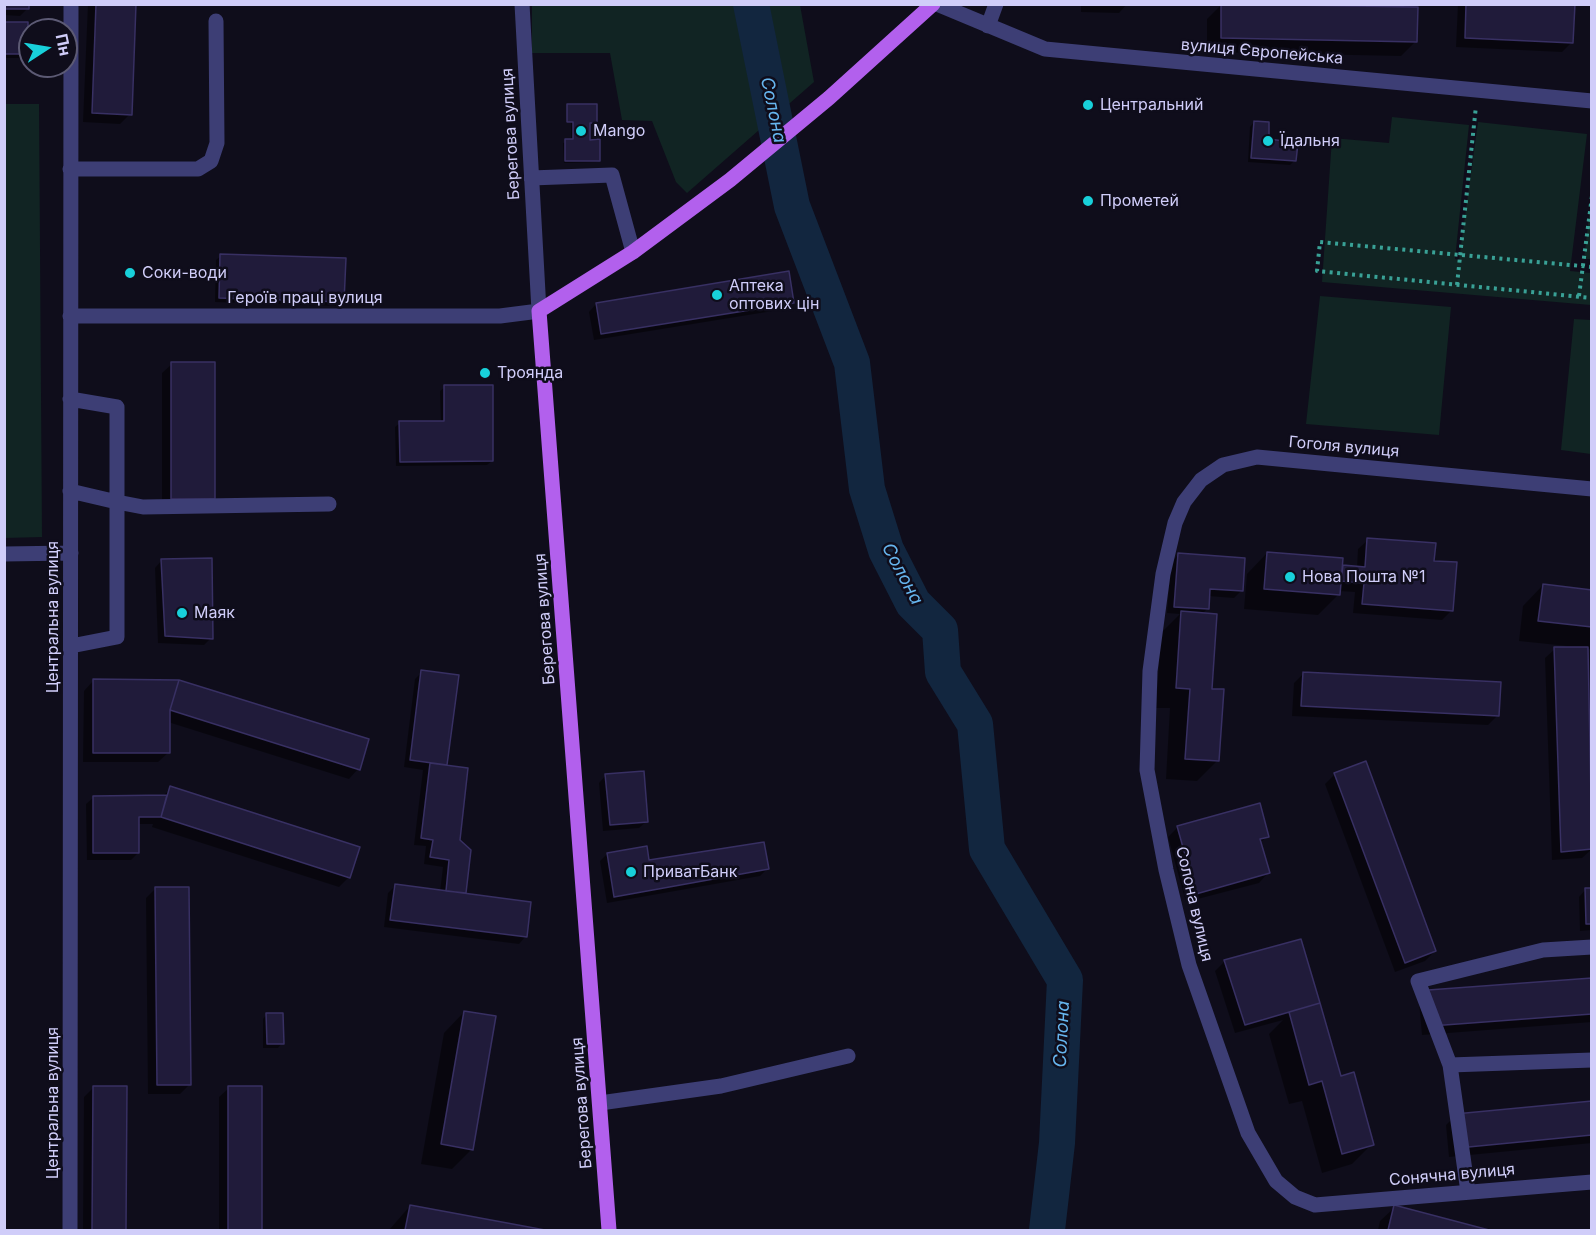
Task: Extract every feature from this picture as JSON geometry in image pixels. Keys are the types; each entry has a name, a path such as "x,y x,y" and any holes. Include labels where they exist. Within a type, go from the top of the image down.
{"main road":[{"path":"539,311 633,252 730,180 830,98 935,4"},
{"name":"Берегова вулиця","path":"539,311 609,1230"}],"street":[{"name":"Центральна вулиця","path":"70,1230 71,4"},
{"name":"Берегова вулиця","path":"522,4 539,311"},
{"name":"вулиця Європейська","path":"935,4 1045,49 1592,101"},
{"path":"988,26 996,4"},
{"path":"70,169 198,169 211,161 217,143 216,21"},
{"path":"531,178 612,175 633,252"},
{"name":"Героїв праці вулиця","path":"70,316 500,316 539,311"},
{"path":"70,399 117,407 117,637 71,646"},
{"name":"Гоголя вулиця","path":"1163,574 1174,523 1184,502 1201,480 1223,465 1239,459 1257,457 1592,489"},
{"path":"70,491 143,507 329,504"},
{"path":"4,554 71,553"},
{"name":"Солона вулиця","path":"1163,574 1150,670 1147,770 1168,880 1189,964 1248,1132 1276,1181 1294,1197 1315,1205"},
{"path":"1468,1192 1450,1065 1418,981 1543,950 1592,947"},
{"path":"600,1103 721,1086 848,1056"},
{"path":"1450,1065 1592,1060"},
{"name":"Сонячна вулиця","path":"1315,1205 1592,1182"}],"path":[{"path":"1457,285 1477,91"},
{"path":"1579,296 1592,196"},
{"path":"1592,267 1320,242 1317,271 1592,298"}],"green space":[{"path":"532,5 800,5 814,82 687,193 676,182 652,121 622,120 610,53 532,53"},
{"path":"4,104 39,104 42,537 5,538"},
{"path":"1392,117 1469,125 1455,259 1459,260 1478,122 1587,134 1570,271 1591,273 1591,305 1322,282 1332,138 1389,143"},
{"path":"1591,199 1591,259 1584,259"},
{"path":"1320,296 1451,307 1439,435 1306,424"},
{"path":"1574,319 1591,320 1591,454 1561,450"}],"building":[{"path":"4,4 29,4 29,9 4,9"},
{"path":"96,4 136,4 132,115 92,113"},
{"path":"1221,4 1418,7 1417,42 1221,38"},
{"path":"1466,4 1575,4 1573,43 1465,38"},
{"path":"4,22 18,22 18,54 4,54"},
{"name":"Mango","path":"567,104 597,104 597,123 590,123 590,140 600,139 600,161 565,161 565,139 573,139 573,122 567,122"},
{"name":"Їдальня","path":"1254,121 1269,122 1269,139 1298,143 1296,161 1251,158"},
{"path":"220,254 346,258 344,302 219,298"},
{"path":"789,271 794,303 601,334 596,303"},
{"path":"171,362 215,362 215,499 171,499"},
{"path":"444,385 493,385 493,461 400,462 399,421 444,421"},
{"path":"1367,538 1436,543 1434,561 1457,562 1453,611 1362,604 1364,583 1341,581 1343,565 1365,567"},
{"path":"1267,552 1343,558 1340,595 1264,589"},
{"path":"1178,553 1245,558 1243,591 1210,589 1209,609 1174,607"},
{"path":"212,558 213,639 165,636 161,559"},
{"path":"1543,584 1592,590 1592,627 1538,621"},
{"path":"1181,611 1217,614 1212,689 1224,689 1219,761 1185,759 1190,689 1176,688"},
{"path":"1554,647 1588,647 1592,849 1561,852"},
{"path":"421,670 459,675 447,765 410,760"},
{"path":"1303,672 1501,682 1499,716 1301,706"},
{"path":"93,679 179,680 170,710 170,753 93,753"},
{"path":"179,680 369,739 360,770 170,710"},
{"path":"1366,761 1436,951 1405,963 1334,773"},
{"path":"430,763 468,768 460,840 471,850 466,893 446,891 449,860 430,857 433,840 421,838"},
{"path":"644,771 648,822 610,825 605,774"},
{"path":"170,786 360,847 350,878 161,817"},
{"path":"167,795 161,817 139,817 139,853 93,853 93,796"},
{"path":"1260,803 1269,837 1260,839 1270,873 1196,894 1177,826"},
{"path":"764,842 769,869 614,897 607,853 647,846 649,860"},
{"path":"395,884 531,902 527,937 390,920"},
{"path":"155,887 189,887 191,1085 157,1085"},
{"path":"1585,888 1592,888 1592,924 1586,924"},
{"path":"1301,939 1320,1003 1245,1025 1224,960"},
{"path":"1592,978 1592,1014 1431,1026 1428,990"},
{"path":"1320,1003 1341,1076 1354,1072 1374,1145 1342,1154 1322,1081 1309,1085 1289,1012"},
{"path":"464,1011 496,1016 473,1150 441,1144"},
{"path":"266,1013 283,1013 284,1044 267,1044"},
{"path":"93,1086 127,1086 126,1230 92,1230"},
{"path":"228,1086 262,1086 262,1230 228,1230"},
{"path":"1592,1101 1592,1135 1458,1148 1455,1114"},
{"path":"410,1205 545,1230 405,1230"},
{"path":"1394,1205 1489,1230 1388,1230"}],"waterway":[{"name":"Солона","path":"751,4 792,206 852,363 867,489 886,550 913,603 940,630 943,672 975,724 987,849 1065,980 1057,1143 1047,1230"}],"place":[{"name":"Центральний","path":"1088,105"},
{"name":"Mango","path":"581,131"},
{"name":"Їдальня","path":"1268,141"},
{"name":"Прометей","path":"1088,201"},
{"name":"Соки-води","path":"130,273"},
{"name":"Аптека оптових цін","path":"717,295"},
{"name":"Троянда","path":"485,373"},
{"name":"Нова Пошта №1","path":"1290,577"},
{"name":"Маяк","path":"182,613"},
{"name":"ПриватБанк","path":"631,872"}]}
